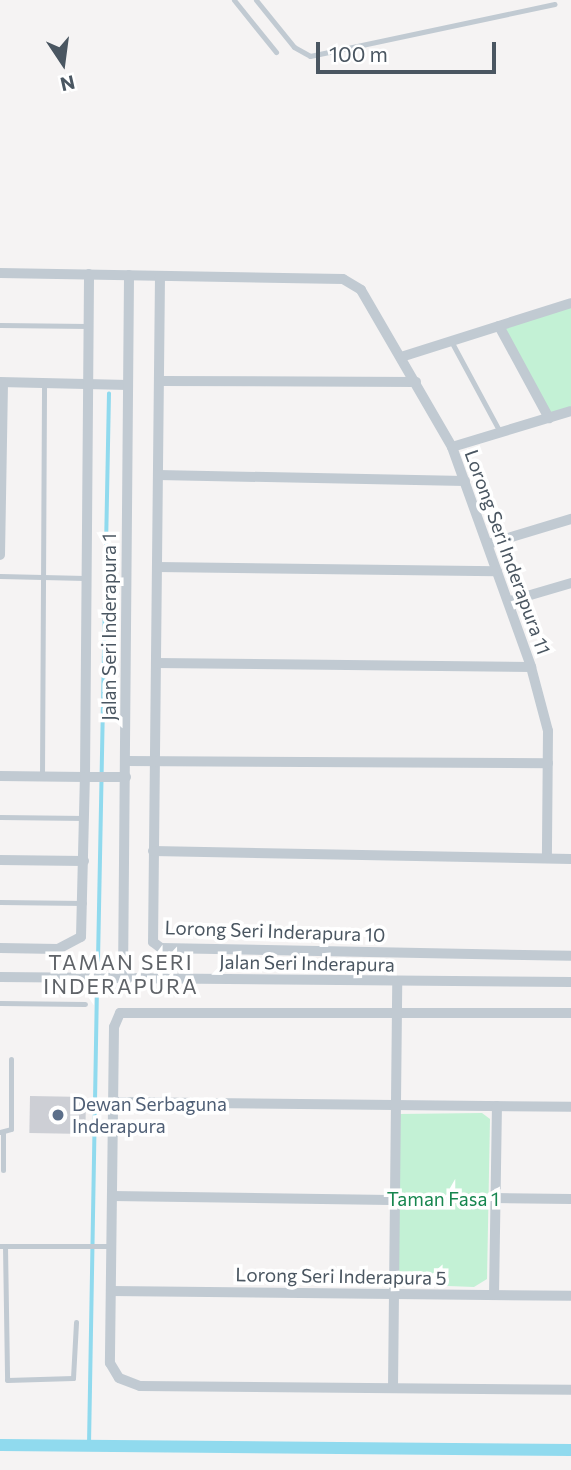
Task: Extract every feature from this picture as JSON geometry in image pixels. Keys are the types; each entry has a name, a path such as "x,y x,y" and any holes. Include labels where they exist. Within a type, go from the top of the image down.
{"street":[{"path":"0,273 160,276"},
{"path":"0,948 67,947 81,937 85,818 90,777 85,578 89,274"},
{"name":"Jalan Seri Inderapura 1","path":"123,979 129,275"},
{"name":"Lorong Seri Inderapura 11","path":"160,276 354,283 416,382 452,447 510,601 546,717 547,858"},
{"name":"Lorong Seri Inderapura 10","path":"160,276 152,938 161,948 571,956"},
{"path":"401,357 571,303"},
{"path":"499,326 549,418"},
{"path":"160,381 416,382"},
{"path":"0,555 1,383 128,385"},
{"path":"452,447 571,411"},
{"path":"159,475 464,481"},
{"path":"488,544 571,519"},
{"path":"157,568 498,571"},
{"path":"510,601 571,583"},
{"path":"156,663 531,667"},
{"path":"126,761 548,763"},
{"path":"0,775 126,777"},
{"path":"153,851 571,859"},
{"path":"0,860 84,861"},
{"name":"Jalan Seri Inderapura","path":"0,977 571,982"},
{"path":"393,1388 390,1200 397,982"},
{"path":"571,1013 127,1010 114,1027 112,1196 108,1246 111,1291 110,1363 119,1378 140,1386 571,1390"},
{"path":"113,1102 571,1107"},
{"path":"494,1295 497,1106"},
{"path":"112,1196 390,1200"},
{"path":"495,1198 571,1199"},
{"name":"Lorong Seri Inderapura 5","path":"111,1291 571,1296"}],"lane":[{"path":"234,0 276,52"},
{"path":"256,0 294,47 310,56 555,4"},
{"path":"0,326 88,326"},
{"path":"451,341 500,432"},
{"path":"42,776 44,383"},
{"path":"0,576 85,578"},
{"path":"0,817 85,818"},
{"path":"0,902 84,903"},
{"path":"0,1003 85,1004"},
{"path":"3,1170 1,1133 11,1129 11,1059"},
{"path":"76,1322 73,1378 7,1380 3,1246 108,1246"}],"green space":[{"path":"571,303 571,411 549,418 499,326"},
{"name":"Taman Fasa 1","path":"482,1113 490,1119 487,1279 474,1287 397,1284 399,1114"}],"building":[{"name":"Dewan Serbaguna Inderapura","path":"30,1096 86,1097 85,1134 29,1133"}],"waterway":[{"path":"98,961 109,394"},
{"path":"89,1445 97,997"},
{"path":"0,1445 571,1450"}],"place":[{"name":"Dewan Serbaguna Inderapura","path":"58,1115"}],"district":[{"name":"TAMAN SERI INDERAPURA","path":"121,974"}]}
